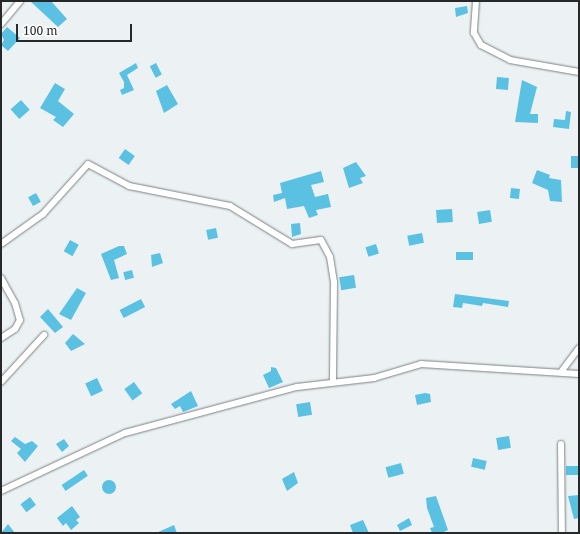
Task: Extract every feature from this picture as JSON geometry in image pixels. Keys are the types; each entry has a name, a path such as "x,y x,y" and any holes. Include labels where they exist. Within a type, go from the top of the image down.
{"street":[{"path":"1,24 20,1"},
{"path":"476,1 474,33 481,45 510,60 579,72"},
{"path":"1,244 43,214 88,164 129,186 230,206 292,244 322,240 330,257 334,282 333,382"},
{"path":"1,278 15,303 20,320 15,329 1,338"},
{"path":"1,382 44,336"},
{"path":"561,372 579,348"},
{"path":"1,491 125,433 290,389 333,382 374,378 421,364 579,374"},
{"path":"561,444 562,533"}],"building":[{"path":"30,1 51,1 67,19 58,27"},
{"path":"467,6 468,13 456,17 455,8"},
{"path":"7,27 20,38 8,51 1,45 4,40 1,34"},
{"path":"136,63 138,68 127,75 134,90 122,95 120,90 124,88 124,82 119,73"},
{"path":"156,63 162,75 156,78 150,66"},
{"path":"497,77 509,78 508,90 496,89"},
{"path":"522,80 537,87 530,114 538,114 538,123 515,122"},
{"path":"55,83 65,89 58,101 74,114 63,127 53,120 56,117 40,108"},
{"path":"167,85 178,104 164,113 156,91"},
{"path":"21,100 30,110 19,119 11,109"},
{"path":"566,111 571,112 569,129 553,127 554,119 565,120"},
{"path":"125,149 135,156 129,165 119,158"},
{"path":"571,156 579,156 579,168 571,168"},
{"path":"356,162 366,176 360,178 363,183 349,188 343,168"},
{"path":"537,170 550,175 549,178 561,180 562,202 550,201 548,190 532,183"},
{"path":"321,171 324,182 311,185 315,197 328,194 331,207 316,210 318,215 309,218 304,206 287,209 285,198 274,202 273,195 282,193 280,183"},
{"path":"511,188 520,189 519,199 510,198"},
{"path":"36,193 41,202 33,206 28,197"},
{"path":"452,209 453,222 437,223 436,210"},
{"path":"490,210 492,222 479,224 477,212"},
{"path":"300,223 301,234 292,237 291,224"},
{"path":"216,228 218,238 208,240 206,230"},
{"path":"422,233 424,243 409,246 407,236"},
{"path":"70,240 79,245 72,256 64,251"},
{"path":"376,244 379,254 368,257 365,247"},
{"path":"119,246 124,246 127,254 114,260 119,278 111,280 101,254"},
{"path":"456,252 473,252 473,260 456,260"},
{"path":"160,253 163,263 152,267 151,255"},
{"path":"132,270 134,278 125,280 123,272"},
{"path":"354,275 356,288 341,290 339,277"},
{"path":"77,288 86,293 71,320 59,314"},
{"path":"455,294 509,301 508,307 483,303 482,306 463,303 462,308 453,307"},
{"path":"141,299 145,307 124,318 120,310"},
{"path":"48,309 63,327 55,333 40,317"},
{"path":"73,334 85,344 71,351 65,343"},
{"path":"271,367 276,368 283,382 269,388 263,375 271,371"},
{"path":"97,378 103,391 91,396 85,383"},
{"path":"134,382 142,393 133,400 124,389"},
{"path":"191,391 198,406 183,412 180,406 175,409 171,404"},
{"path":"425,393 430,394 431,402 417,405 415,395"},
{"path":"310,402 312,415 298,417 296,404"},
{"path":"509,436 511,448 498,450 496,438"},
{"path":"15,437 25,444 32,441 38,446 25,462 17,453 21,449 11,441"},
{"path":"64,439 69,446 62,452 56,444"},
{"path":"473,458 487,461 485,470 471,467"},
{"path":"401,463 404,474 388,478 386,467"},
{"path":"566,466 579,466 579,475 566,475"},
{"path":"84,470 88,476 66,491 62,485"},
{"path":"294,472 298,483 287,491 282,479"},
{"path":"106,480 112,480 116,484 116,490 112,494 106,494 102,490 102,484"},
{"path":"579,495 579,518 574,519 568,496"},
{"path":"436,496 448,530 442,533 432,533 430,528 434,527 427,508 426,498"},
{"path":"30,497 36,505 26,512 20,504"},
{"path":"72,506 80,517 76,520 79,523 71,530 66,523 63,526 57,518"},
{"path":"409,518 412,525 400,531 397,525"},
{"path":"363,520 369,533 353,533 350,525"},
{"path":"8,524 15,533 1,533"},
{"path":"174,525 177,533 156,533"}]}
